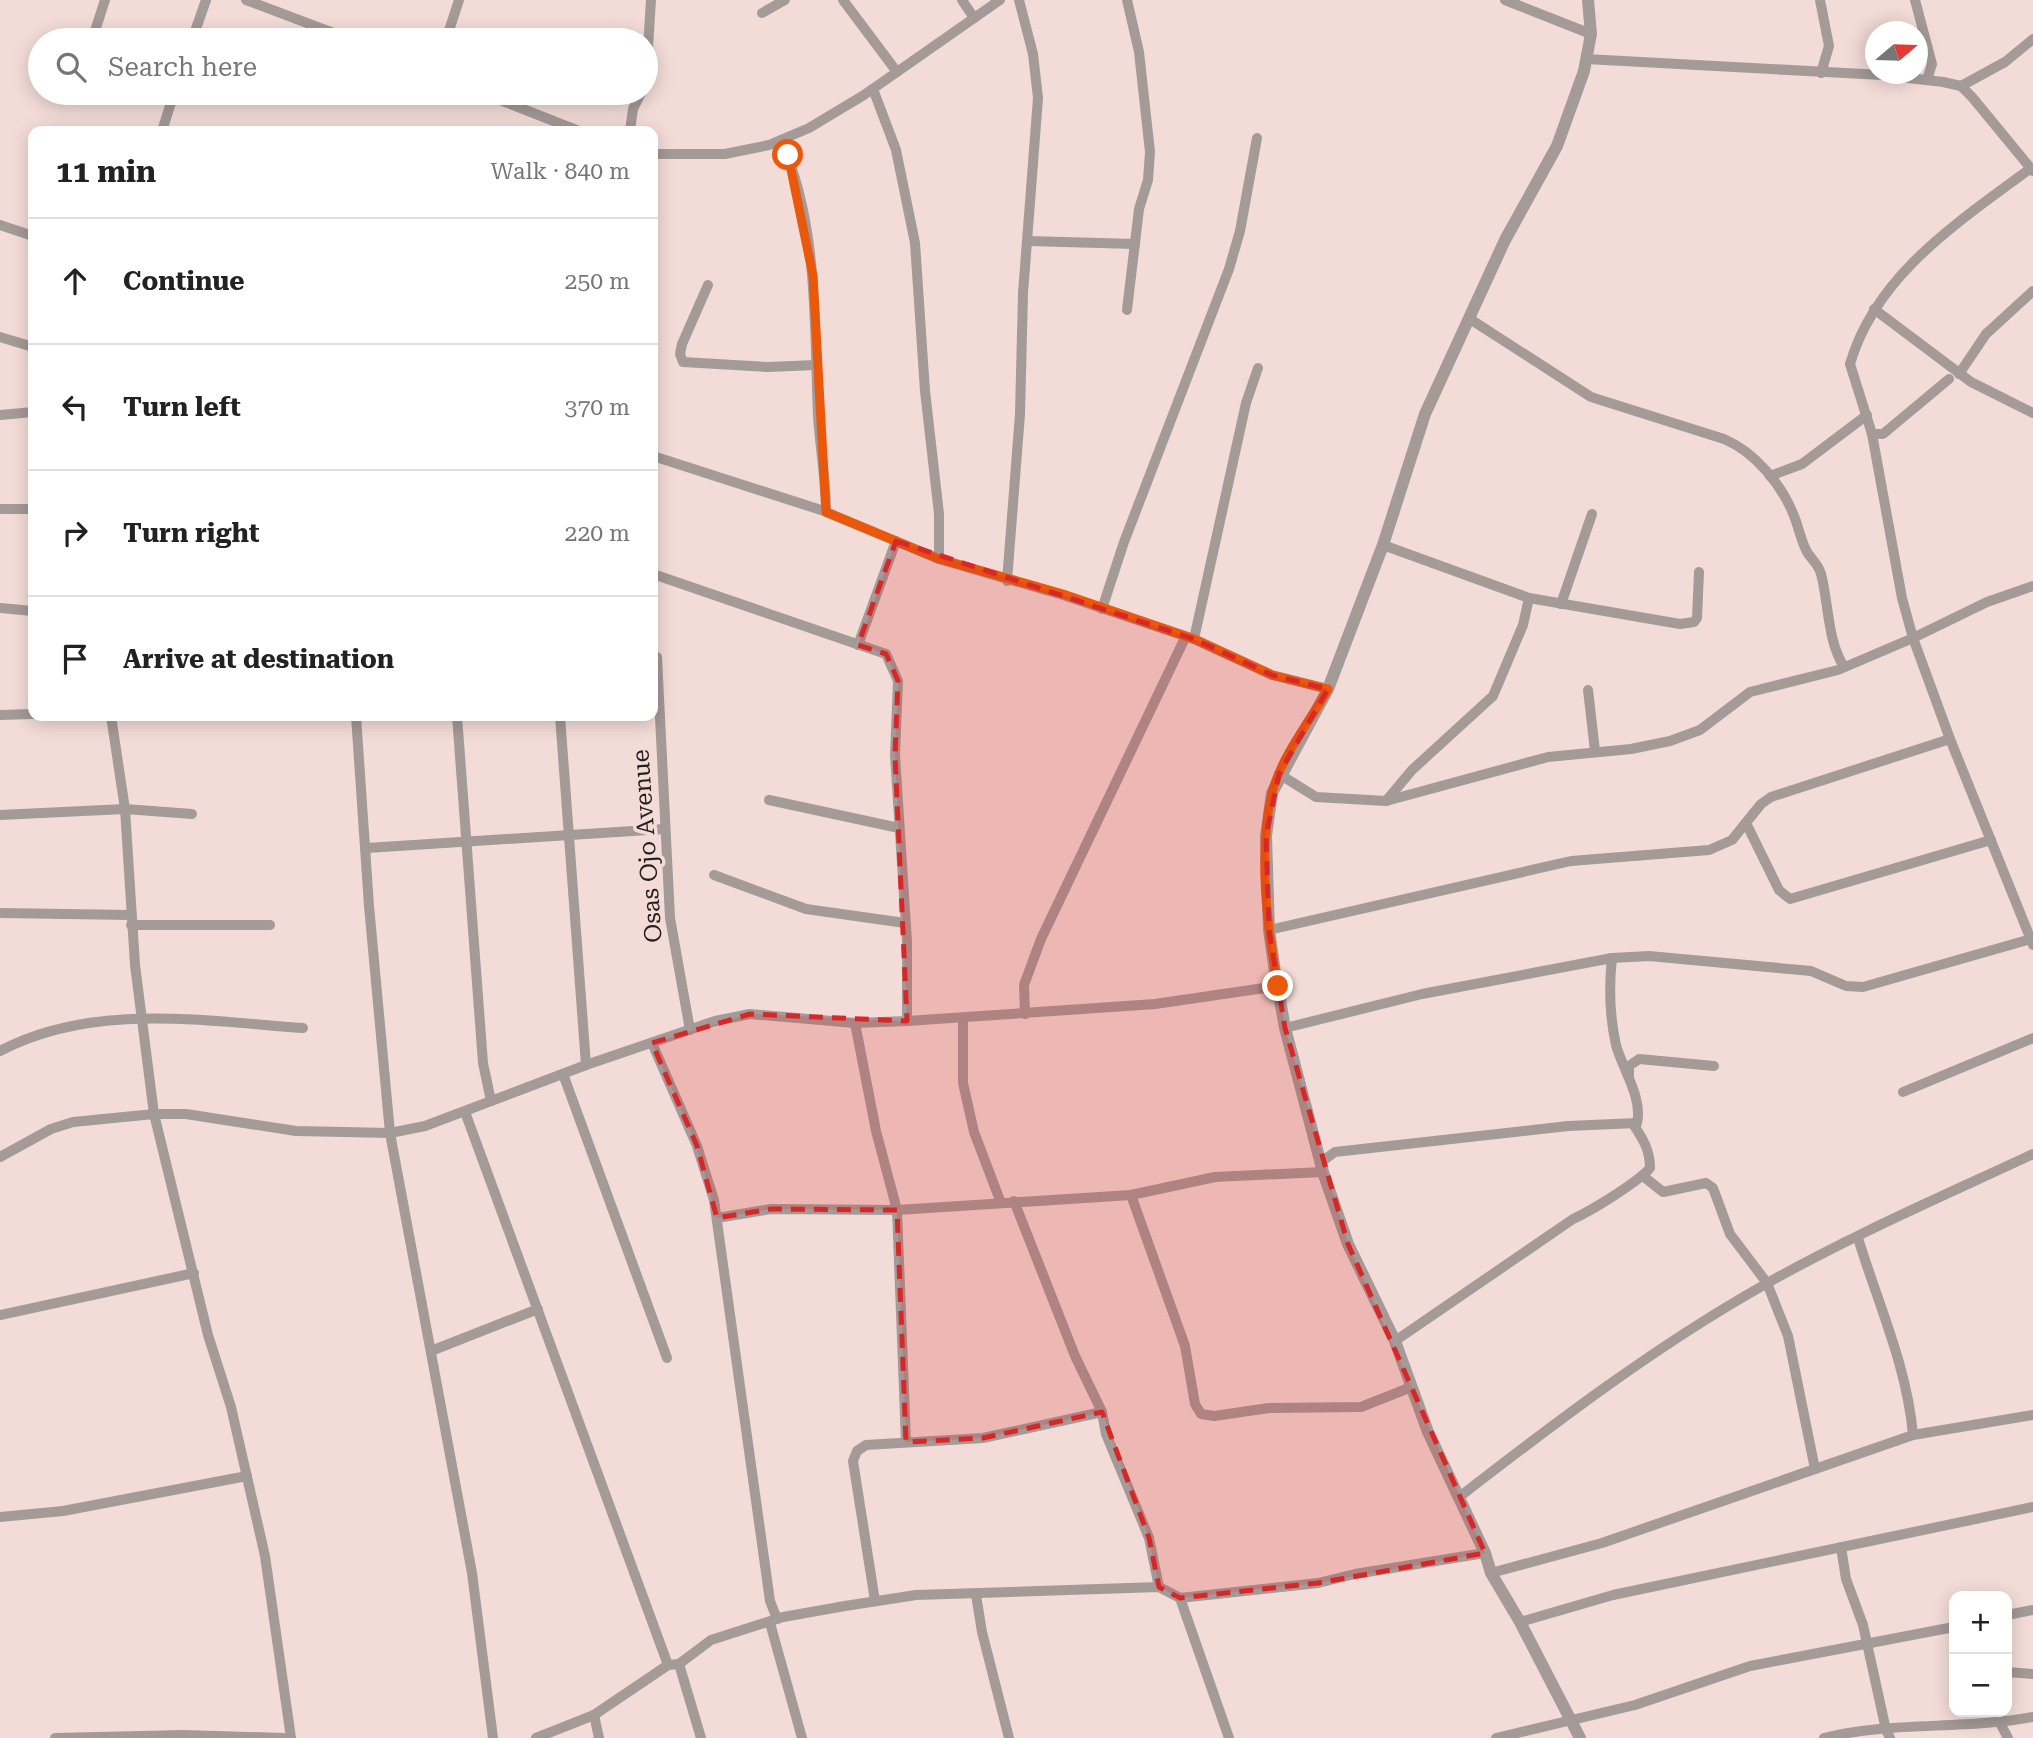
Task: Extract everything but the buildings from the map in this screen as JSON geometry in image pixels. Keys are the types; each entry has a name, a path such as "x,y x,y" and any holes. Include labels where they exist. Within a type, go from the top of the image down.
{"street":[{"path":"96,28 105,0"},
{"path":"196,28 206,0"},
{"path":"450,28 458,0"},
{"path":"649,28 651,0"},
{"path":"762,13 785,0"},
{"path":"842,0 897,72"},
{"path":"961,0 974,18"},
{"path":"658,154 725,154 781,140 809,128 873,89 1000,0"},
{"path":"1007,581 1020,414 1038,98 1033,54 1019,0"},
{"path":"1127,0 1139,52 1150,152 1148,180 1139,209 1127,310"},
{"path":"1505,0 1591,34"},
{"path":"1580,1738 1520,1622 1491,1573 1485,1553 1409,1388 1395,1342 1348,1244 1322,1167 1285,1028 1269,930 1266,836 1272,793 1279,774 1328,689 1383,545 1425,414 1505,240 1558,146 1586,59 1591,34 1588,0"},
{"path":"1820,0 1829,46 1821,72"},
{"path":"1915,0 1921,21"},
{"path":"249,1 320,28"},
{"path":"1928,80 1961,86 2004,62 2033,39"},
{"path":"1928,49 1932,64 1928,77"},
{"path":"1586,59 1865,75"},
{"path":"1285,1028 1422,994 1612,958 1649,956 1811,971 1846,986 1863,987 2032,942 1950,739 1913,638 1902,598 1872,435 1850,364 1874,309 1887,289 1930,246 2032,170 1961,86"},
{"path":"873,89 896,150 915,243 925,391 939,514 939,559"},
{"path":"164,126 170,105"},
{"path":"513,105 566,126"},
{"path":"631,126 636,105"},
{"path":"1102,608 1124,542 1230,269 1257,138"},
{"path":"781,140 788,155 810,248 818,333 816,365 826,512"},
{"path":"0,225 28,234"},
{"path":"1028,241 1135,244"},
{"path":"708,285 682,344 680,354 683,362 768,367 816,365"},
{"path":"1872,435 1883,435 1954,377 1986,334 2033,291"},
{"path":"1874,309 1954,377 2033,413"},
{"path":"1470,319 1591,397 1738,445 1770,476 1793,513 1806,550 1820,571 1835,649 1844,667"},
{"path":"0,337 28,345"},
{"path":"1025,1014 1024,985 1041,939 1190,639 1246,403 1258,368"},
{"path":"0,415 28,412"},
{"path":"1770,476 1802,464 1867,415"},
{"path":"658,458 826,512 939,559 1102,608 1190,639 1272,675 1328,689"},
{"path":"0,509 28,509"},
{"path":"1561,604 1592,514"},
{"path":"858,645 896,541"},
{"path":"1383,545 1529,598 1657,621 1689,623 1697,618 1699,572"},
{"path":"658,576 886,654 898,681 895,755 905,923 907,1020"},
{"path":"1279,774 1316,797 1386,802 1548,757 1670,741 1700,730 1750,692 1844,667 1913,638 1987,602 2033,586"},
{"path":"1386,802 1412,770 1493,696 1523,625 1529,598"},
{"path":"0,608 28,611"},
{"name":"Osas Ojo Avenue","path":"658,682 670,918 690,1030"},
{"path":"1588,690 1595,751"},
{"path":"0,715 28,714"},
{"path":"112,721 125,809 130,920 154,1114 208,1335 231,1407 265,1556 291,1738"},
{"path":"356,721 369,906 390,1133 472,1573 493,1738"},
{"path":"457,721 482,1063 491,1101"},
{"path":"560,721 586,1065"},
{"path":"1269,930 1571,861 1709,850 1732,840 1761,804 1771,797 1950,739"},
{"path":"769,800 899,828"},
{"path":"0,815 125,809 191,814"},
{"path":"1746,823 1779,890 1790,899 1991,840"},
{"path":"367,848 568,838 664,829"},
{"path":"714,876 806,909 905,923"},
{"path":"0,913 270,925"},
{"path":"717,1217 771,1209 897,1210 1131,1195 1215,1177 1322,1167 1335,1152 1568,1126 1633,1125 1637,1123 1639,1116 1616,1044 1610,977 1612,958"},
{"path":"0,1157 41,1134 73,1122 154,1114 186,1114 296,1130 390,1133 425,1126 586,1065 690,1030 750,1014 855,1023 963,1018 1155,1004 1278,986"},
{"path":"0,1051 18,1042 81,1024 142,1016 303,1028"},
{"path":"963,1018 963,1083 974,1132 1001,1203"},
{"path":"855,1023 876,1131 897,1210 906,1442"},
{"path":"1903,1092 2033,1038"},
{"path":"652,1043 697,1146 717,1217 773,1621 802,1738"},
{"path":"1630,1083 1629,1066 1639,1059 1714,1066"},
{"path":"563,1074 667,1358"},
{"path":"465,1112 701,1738"},
{"path":"1395,1342 1573,1219 1594,1209 1627,1184 1643,1177 1650,1168 1650,1156 1646,1143 1633,1125"},
{"path":"1458,1498 1596,1394 1713,1315 1767,1283 2033,1154"},
{"path":"1643,1177 1664,1192 1710,1184 1730,1234 1767,1283 1788,1335 1815,1469"},
{"path":"1131,1195 1185,1346 1195,1404 1201,1414 1214,1416 1269,1408 1361,1407 1409,1388"},
{"path":"1014,1202 1075,1356 1101,1412 1107,1434 1149,1538 1160,1587"},
{"path":"1858,1238 1899,1357 1910,1404 1913,1435"},
{"path":"0,1315 194,1273"},
{"path":"431,1350 538,1309"},
{"path":"875,1601 853,1461 857,1451 866,1445 983,1438 1101,1412"},
{"path":"1491,1573 1602,1543 1913,1435 2033,1415"},
{"path":"0,1517 63,1511 247,1476"},
{"path":"1520,1622 1613,1595 2033,1507"},
{"path":"1841,1547 1846,1579 1859,1612 1888,1734"},
{"path":"536,1738 594,1714 711,1640 773,1621 875,1601 916,1595 1160,1587 1180,1598 1318,1583 1355,1574 1485,1553"},
{"path":"976,1595 982,1632 1009,1738"},
{"path":"1180,1598 1229,1738"},
{"path":"2012,1614 2033,1610"},
{"path":"1496,1738 1634,1705 1750,1666 1949,1628"},
{"path":"2012,1672 2033,1674"},
{"path":"594,1714 599,1738"},
{"path":"1824,1738 1888,1734 2000,1717 2008,1738"},
{"path":"2012,1717 2033,1717"},
{"path":"55,1738 284,1738"}],"highlighted area":[{"path":"896,541 1194,639 1272,675 1328,689 1279,774 1266,836 1269,930 1285,1028 1348,1244 1485,1553 1318,1583 1180,1598 1159,1587 1149,1538 1102,1412 983,1438 906,1442 897,1210 771,1209 717,1218 697,1146 652,1043 750,1014 907,1021 895,755 898,681 886,654 858,645"}],"route":[{"path":"788,155 810,248 813,276 818,333 818,421 826,512 939,559 1007,581 1063,594 1194,639 1272,675 1328,689 1279,774 1272,793 1266,836 1269,930 1278,986"}]}
